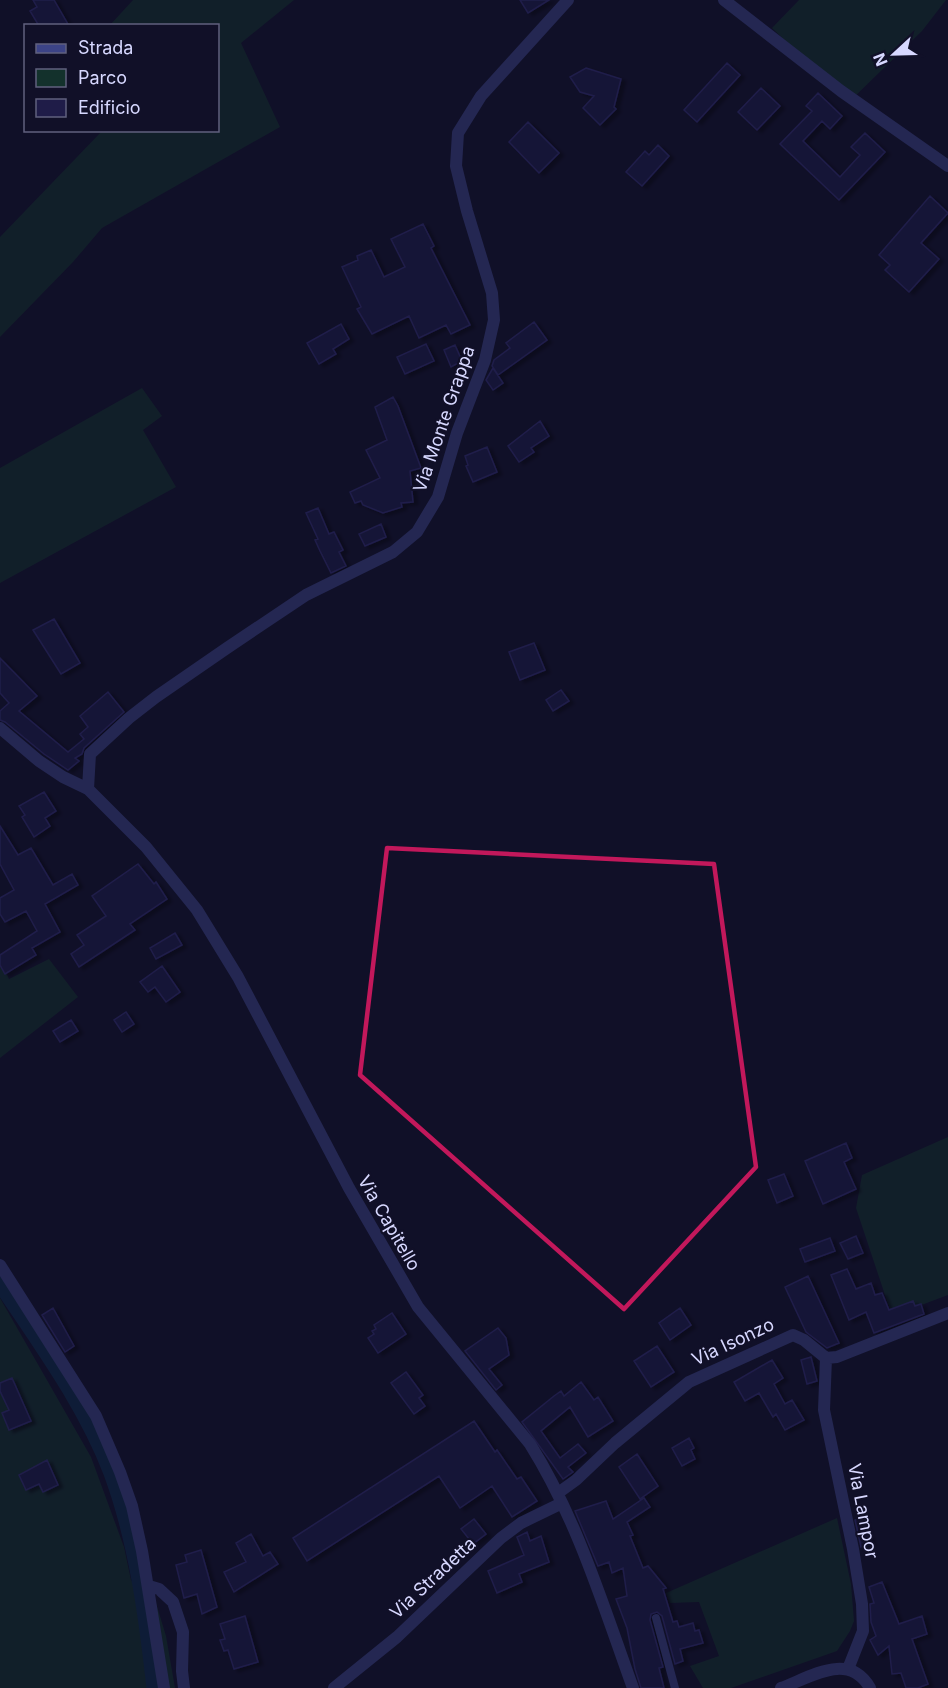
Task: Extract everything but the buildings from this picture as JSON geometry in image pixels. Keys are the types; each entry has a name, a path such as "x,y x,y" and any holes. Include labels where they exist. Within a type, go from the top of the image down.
{"street":[{"name":"Via Monte Grappa","path":"88,789 90,754 156,697 306,595 393,552 417,532 423,523 438,497 457,433 485,360 494,320 492,293 456,166 458,133 480,96 568,0"},
{"path":"724,0 841,91 948,165"},
{"name":"Via Capitello","path":"0,728 39,761 63,777 88,789 146,847 197,910 238,977 349,1188 418,1306 530,1444 560,1498 590,1570 633,1688"},
{"path":"3,1269 96,1416 120,1472 132,1506 149,1586 164,1688"},
{"path":"826,1358 837,1357 948,1313"},
{"name":"Via Isonzo","path":"560,1498 615,1443 689,1382 793,1335 804,1340 826,1358"},
{"name":"Via Lampor","path":"826,1358 824,1410 862,1604 863,1631 848,1668"},
{"name":"Via Stradetta","path":"334,1688 397,1636 501,1538 560,1498"},
{"path":"149,1586 159,1589 172,1602 183,1632 184,1688"},
{"path":"781,1688 835,1668 848,1668 859,1674 870,1688"}],"lane":[{"path":"656,1618 675,1688"}],"highlighted area":[{"path":"387,848 714,864 756,1167 624,1309 360,1075"}],"green space":[{"path":"133,0 294,0 241,43 280,127 102,228 73,262 0,337 0,237 101,132 219,132 219,24 111,24"},
{"path":"799,0 946,0 922,31 849,102 772,28"},
{"path":"142,388 162,416 143,430 176,487 0,583 0,468"},
{"path":"0,959 9,979 49,959 78,997 0,1058"},
{"path":"948,1137 948,1295 892,1316 856,1208 862,1175"},
{"path":"0,1298 91,1457 124,1547 131,1580 145,1600 156,1603 166,1636 175,1688 0,1688"},
{"path":"837,1518 851,1584 854,1621 837,1651 731,1688 703,1688 690,1666 719,1656 699,1602 670,1603 666,1593"}],"waterway":[{"path":"0,1284 75,1399 111,1473 133,1552 154,1688"}]}
